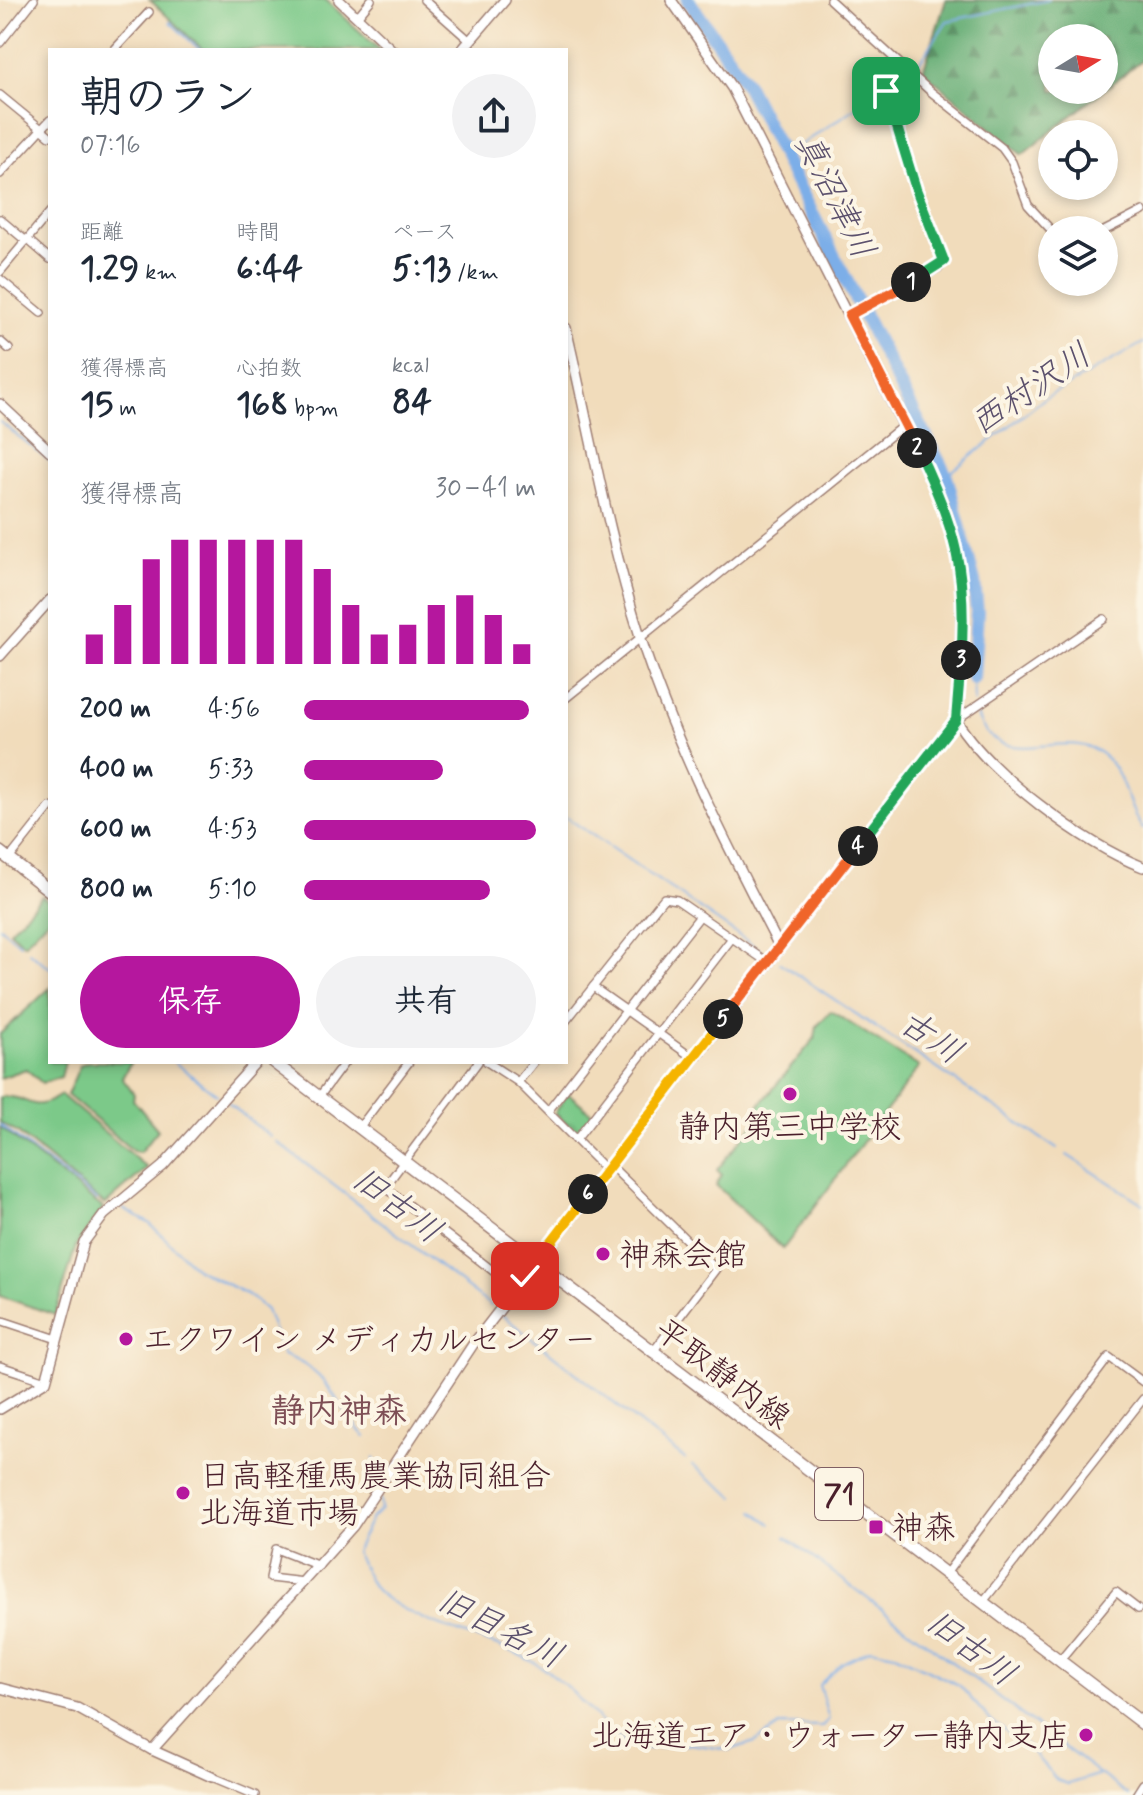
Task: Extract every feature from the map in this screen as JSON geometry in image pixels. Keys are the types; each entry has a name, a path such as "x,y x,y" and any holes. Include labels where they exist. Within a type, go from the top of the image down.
{"main road":[{"path":"4,855 48,889"},
{"name":"平取静内線","path":"281,1064 319,1097 652,1353 1143,1724"}],"street":[{"path":"0,43 34,0"},
{"path":"339,0 390,48"},
{"path":"357,17 371,0"},
{"path":"424,0 470,41"},
{"path":"464,48 505,0"},
{"path":"671,0 732,88 852,313 943,503 958,550 964,621 956,720 971,744 1005,777 1117,855 1143,867"},
{"path":"830,0 896,62 1002,148 1012,162 1038,219"},
{"path":"116,48 149,12"},
{"path":"852,313 940,267 944,261 916,189 886,91 888,70 896,62"},
{"path":"0,95 48,134"},
{"path":"0,174 48,122"},
{"path":"1118,224 1143,211"},
{"path":"0,272 48,214"},
{"path":"0,219 48,257"},
{"path":"0,279 41,313"},
{"path":"568,337 617,554 641,639 699,788 779,946"},
{"path":"0,341 9,349"},
{"path":"0,404 48,449"},
{"path":"568,696 905,424"},
{"path":"0,656 48,602"},
{"path":"152,1750 353,1526 444,1385 515,1288 956,720 1104,619"},
{"path":"4,855 48,809"},
{"path":"568,1018 658,902 670,897 767,962"},
{"path":"548,1111 700,916"},
{"path":"576,1140 732,938"},
{"path":"593,987 693,1058"},
{"path":"0,1409 46,1381 77,1260 94,1227 163,1166 254,1064"},
{"path":"319,1097 344,1064"},
{"path":"359,1128 407,1064"},
{"path":"476,1064 385,1187 515,1288"},
{"path":"490,1064 518,1082 716,1269 652,1353"},
{"path":"518,1082 532,1064"},
{"path":"0,1320 57,1339"},
{"path":"945,1575 1109,1357 1143,1382"},
{"path":"0,1366 46,1381"},
{"path":"982,1603 1143,1399"},
{"path":"304,1582 270,1578 276,1549 319,1566"},
{"path":"1059,1661 1116,1592 1138,1609"},
{"path":"0,1688 77,1708 152,1750 255,1795"},
{"path":"1136,1795 1143,1784"}],"green space":[{"path":"150,0 326,0 378,48 201,48"},
{"path":"946,0 1143,0 1143,59 1118,79 1118,24 1038,24 1038,104 1086,104 1066,120 1038,120 1038,142 1022,155 923,71"},
{"path":"42,896 48,900 48,919 24,944 10,931"},
{"path":"48,990 48,1064 64,1064 61,1077 42,1083 26,1069 0,1078 0,1034"},
{"path":"831,1011 919,1067 783,1249 716,1185 722,1175 717,1170 760,1116 754,1112 815,1038 817,1026"},
{"path":"130,1064 122,1078 134,1094 133,1100 158,1130 140,1152 133,1151 67,1095 80,1065"},
{"path":"568,1093 593,1114 578,1134 555,1113"},
{"path":"61,1095 147,1168 105,1205 18,1133 0,1123 0,1097 42,1104"},
{"path":"0,1127 103,1208 76,1246 55,1315 0,1296"}],"waterway":[{"name":"真沼津川","path":"688,0 745,82 946,476 974,582 977,612 973,678"},
{"path":"915,69 947,21 1049,0"},
{"path":"170,22 198,48"},
{"path":"782,157 877,94"},
{"name":"西村沢川","path":"946,476 1045,398 1143,343"},
{"name":"古川","path":"0,422 48,459"},
{"name":"真沼津川","path":"973,678 974,703"},
{"name":"真沼津川","path":"975,709 984,730 997,741 1013,746 1086,746 1102,754 1116,771 1143,829"},
{"name":"古川","path":"568,818 760,950"},
{"name":"旧古川","path":"0,927 20,944"},
{"name":"旧古川","path":"29,952 48,966"},
{"name":"古川","path":"780,963 1057,1149"},
{"name":"旧古川","path":"177,1064 217,1095"},
{"name":"旧古川","path":"228,1103 271,1137"},
{"name":"旧目名川","path":"0,1125 97,1200"},
{"name":"旧古川","path":"276,1141 491,1306"},
{"name":"古川","path":"1067,1155 1143,1204"},
{"name":"旧目名川","path":"123,1209 149,1223 197,1269 250,1296 266,1310 283,1355 299,1362 322,1379 365,1437"},
{"name":"旧古川","path":"502,1315 685,1459"},
{"name":"旧目名川","path":"374,1457 377,1470"},
{"name":"旧古川","path":"692,1465 735,1497"},
{"name":"旧目名川","path":"380,1499 381,1509 371,1519 355,1552 380,1594 418,1617 503,1648 543,1668 568,1688 611,1732 636,1750 691,1744 729,1750 755,1742 781,1725 822,1726 829,1719 819,1685 842,1663 871,1649 895,1654 959,1685 992,1722 1026,1745 1057,1780 1068,1784 1100,1774"},
{"name":"旧古川","path":"754,1511 771,1524"},
{"name":"旧古川","path":"786,1537 1128,1795"}],"place":[{"name":"静内第三中学校","path":"790,1094"},
{"name":"神森会館","path":"603,1254"},
{"name":"エクワイン メディカルセンター","path":"126,1339"},
{"name":"日高軽種馬農業協同組合 北海道市場","path":"183,1493"},
{"name":"神森","path":"876,1527"},
{"name":"北海道エア・ウォーター静内支店","path":"1086,1735"}],"district":[{"name":"静内神森","path":"339,1410"}],"route":[{"path":"525,1276 956,720 964,621 958,550 943,503 849,315 940,267 944,261 916,189 886,91"}]}
